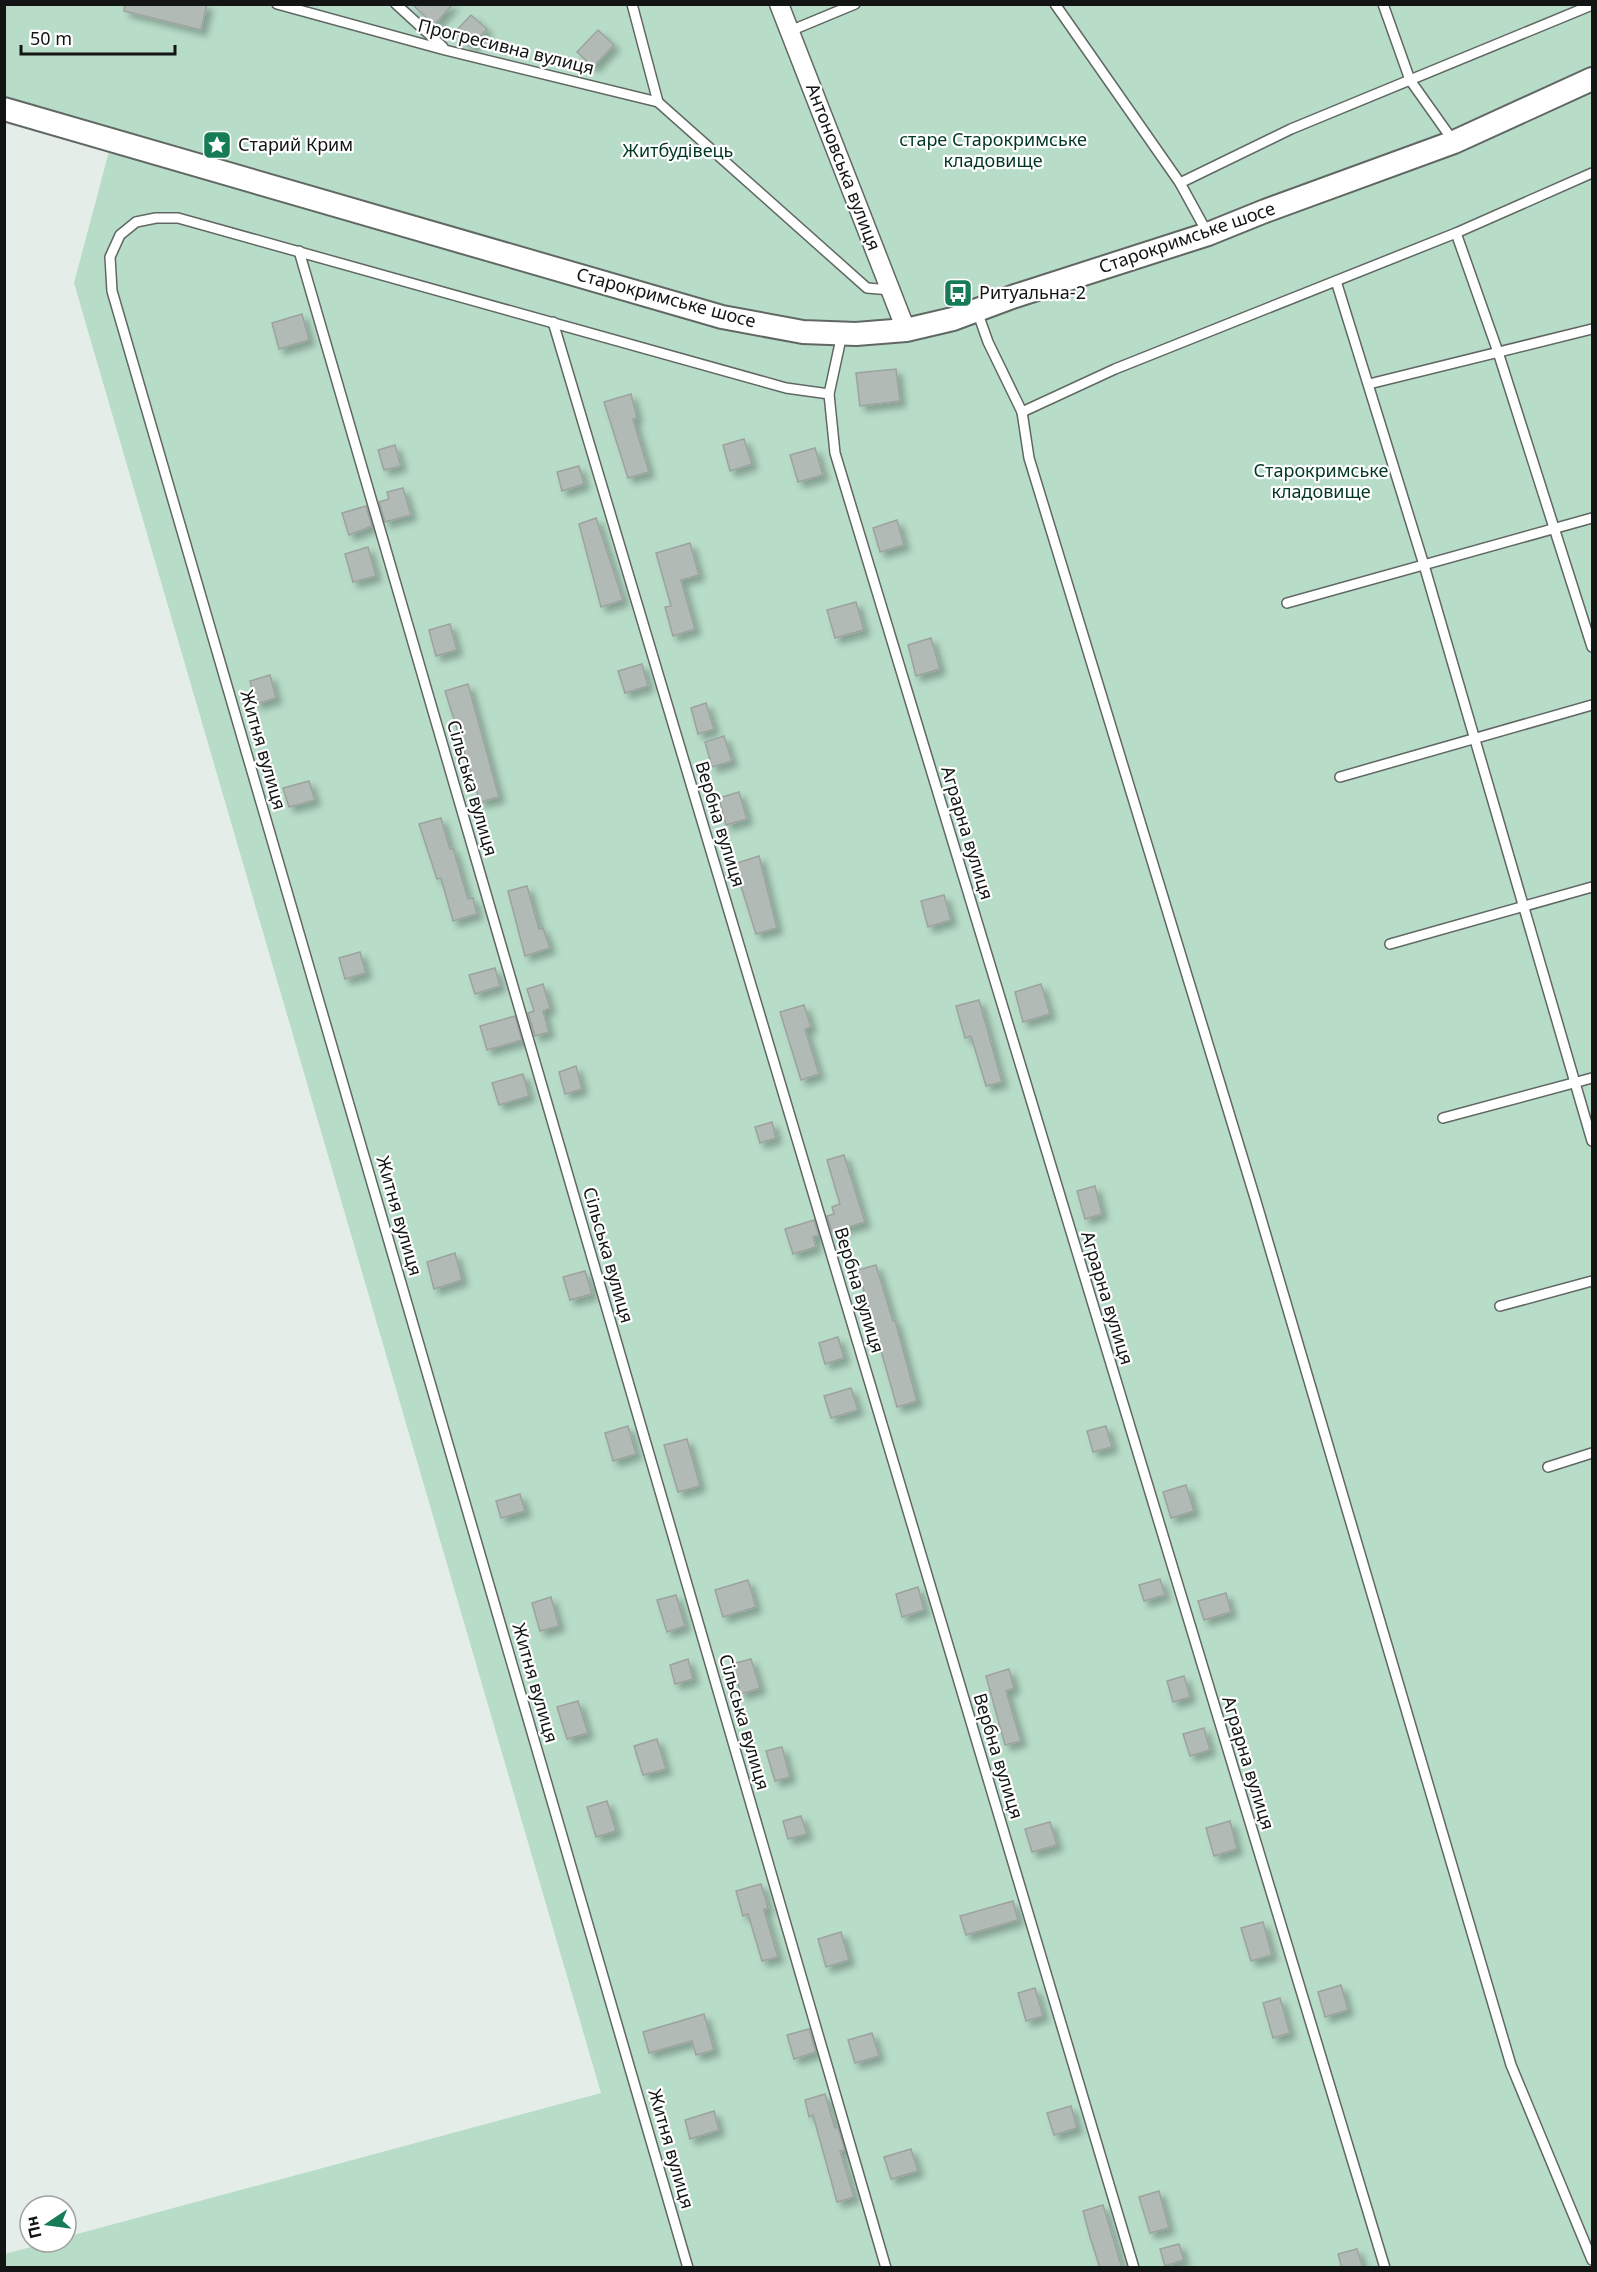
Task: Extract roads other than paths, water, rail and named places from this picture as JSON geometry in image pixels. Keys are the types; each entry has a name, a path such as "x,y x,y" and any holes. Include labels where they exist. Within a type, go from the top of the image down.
{"street":[{"name":"Антоновська вулиця","path":"780,4 906,330"},
{"name":"Старокримське шосе","path":"4,109 722,317 803,332 842,334 906,330 977,311 1015,296 1208,234 1454,142 1593,80"}],"lane":[{"name":"Прогресивна вулиця","path":"277,4 446,50 658,102"},
{"path":"396,4 446,50"},
{"path":"632,4 658,102 867,288 891,290"},
{"path":"790,31 855,4"},
{"path":"1055,4 1180,183 1208,234"},
{"path":"1383,4 1410,80 1454,142"},
{"path":"1180,183 1291,129 1590,7"},
{"path":"1022,412 1115,369 1456,233 1593,173"},
{"name":"Житня вулиця","path":"688,2268 112,291 110,257 120,235 136,222 156,218 178,218 786,388 829,394"},
{"path":"1456,233 1498,352 1593,647"},
{"name":"Сільська вулиця","path":"299,251 886,2268"},
{"path":"1336,281 1424,565 1593,1141"},
{"path":"977,311 988,342 1022,412 1029,458 1255,1198 1511,2065 1593,2260"},
{"name":"Вербна вулиця","path":"553,322 1134,2268"},
{"path":"1369,384 1593,329"},
{"name":"Аграрна вулиця","path":"842,334 829,394 835,453 1385,2268"},
{"path":"1287,603 1593,518"},
{"path":"1340,777 1593,705"},
{"path":"1390,944 1593,887"},
{"path":"1443,1118 1593,1078"},
{"path":"1500,1306 1593,1281"},
{"path":"1548,1467 1593,1453"}],"place":[{"name":"Старий Крим","path":"217,145"},
{"name":"Ритуальна-2","path":"958,293"}],"park label":[{"name":"старе Старокримське кладовище","path":"993,150"},
{"name":"Житбудівець","path":"678,151"},
{"name":"Старокримське кладовище","path":"1321,481"}]}
